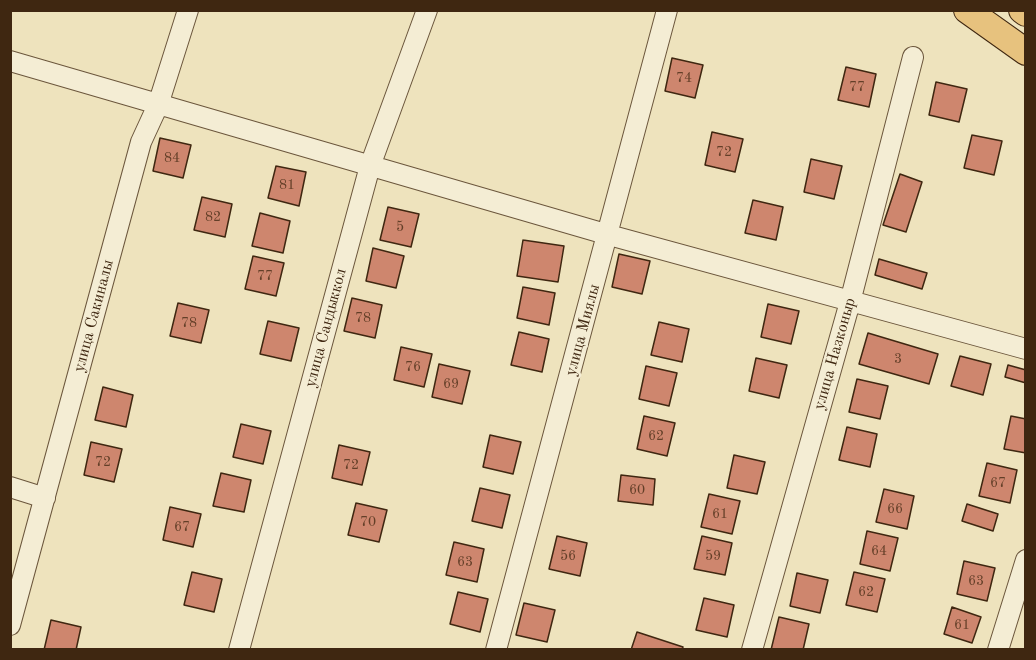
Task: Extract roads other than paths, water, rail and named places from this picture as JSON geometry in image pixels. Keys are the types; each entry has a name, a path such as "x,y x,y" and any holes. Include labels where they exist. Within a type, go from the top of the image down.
{"main road":[{"path":"967,10 1026,51"}],"street":[{"name":"улица Сакиналы","path":"10,625 141,142 158,105 188,10"},
{"name":"улица Сандыккол","path":"239,650 370,166 427,10"},
{"name":"улица Миялы","path":"496,650 609,235 667,10"},
{"name":"улица Назконыр","path":"752,650 850,302 913,57"},
{"path":"10,61 609,235 1026,349"},
{"path":"10,488 45,498"},
{"path":"998,650 1026,560"}]}
